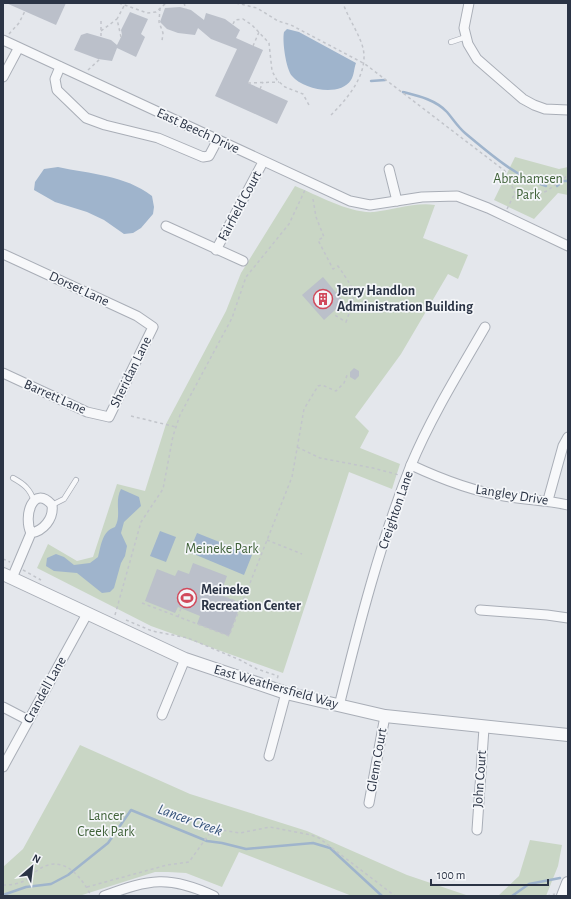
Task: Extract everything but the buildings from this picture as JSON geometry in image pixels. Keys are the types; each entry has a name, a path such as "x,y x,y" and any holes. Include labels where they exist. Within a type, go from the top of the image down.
{"street":[{"path":"469,3 465,20 466,37 477,59 523,99 545,110 568,110"},
{"name":"East Beech Drive","path":"5,38 18,49 350,201 370,205 422,197 457,196 504,215 568,246"},
{"path":"3,77 18,49"},
{"path":"60,68 55,79 57,90 80,113 93,121 158,138 203,158 209,156 217,141"},
{"name":"Fairfield Court","path":"216,250 263,162"},
{"path":"389,169 396,201"},
{"name":"Fairfield Court","path":"166,226 243,261"},
{"name":"Dorset Lane","path":"3,254 137,316 153,327"},
{"name":"Creighton Lane","path":"339,706 363,608 411,465 444,399 485,326"},
{"name":"Sheridan Lane","path":"109,417 153,327"},
{"name":"Barrett Lane","path":"3,373 87,412 109,417"},
{"path":"548,500 563,446 568,437"},
{"name":"Langley Drive","path":"411,465 452,484 504,496 548,500 568,505"},
{"path":"7,576 17,566 31,533 27,525 27,515 30,504 34,501 44,499 52,505 52,509 45,526 39,532 31,533"},
{"name":"East Weathersfield Way","path":"7,576 185,659 286,693 385,716 484,728 568,735"},
{"path":"480,610 568,618"},
{"name":"Crandell Lane","path":"3,767 87,614"},
{"path":"162,715 185,659"},
{"path":"269,756 286,693"},
{"path":"3,707 28,720"},
{"name":"Glenn Court","path":"369,804 385,716"},
{"name":"John Court","path":"477,830 484,728"},
{"path":"104,896 136,884 155,881 178,882 214,896"},
{"path":"563,896 568,883"}],"lane":[{"path":"451,42 466,37"},
{"path":"13,478 24,484 31,492 34,501"},
{"path":"52,505 64,499 76,480"}],"path":[{"path":"119,3 124,6 147,12 156,12 166,3"},
{"path":"184,3 186,9"},
{"path":"236,3 257,8 278,21 291,25 363,62 505,171 515,193"},
{"path":"331,115 346,100 355,85 363,62 362,47 343,3"},
{"path":"101,31 117,19 124,6"},
{"path":"160,8 159,22 163,33 162,41"},
{"path":"5,38 19,23 25,11"},
{"path":"117,19 121,36"},
{"path":"233,24 235,20 243,19 259,32 269,43 272,71 279,82 285,87 303,94 310,107"},
{"path":"101,20 101,36"},
{"path":"253,46 259,32"},
{"path":"84,79 89,67 100,59"},
{"path":"260,89 263,82"},
{"path":"248,83 279,82"},
{"path":"504,215 515,193 520,190 539,194 547,191 568,175"},
{"path":"115,615 141,522 162,490 176,427 187,399 232,318 246,277 289,224 308,183"},
{"path":"313,199 316,217 324,238 318,240 333,269 338,266 354,291 353,304 346,322 333,314"},
{"path":"142,603 229,636 292,477 304,409 318,386 322,385 336,391 340,389 348,373"},
{"path":"131,416 176,427"},
{"path":"297,447 320,458 373,468 399,475"},
{"path":"267,540 302,554"},
{"path":"3,559 46,583"},
{"path":"220,595 241,603"},
{"path":"178,617 181,608"},
{"path":"108,612 152,631 188,638 240,660 257,669 278,676 274,689"},
{"path":"87,887 167,865 189,862 212,830 240,833 270,827 319,838 395,896"},
{"path":"3,886 24,881 41,868 51,864 62,865 71,869 77,874 87,887 91,896"}],"green space":[{"name":"Abrahamsen Park","path":"515,157 559,169 568,167 568,195 558,193 534,219 494,200"},
{"name":"Meineke Park","path":"295,186 334,203 365,212 427,204 435,205 423,238 468,255 458,279 448,274 401,354 355,417 369,431 360,448 400,464 392,489 349,472 283,673 151,626 37,568 48,544 77,561 93,557 117,484 145,491 166,424 226,311 241,273"},
{"name":"Lancer Creek Park","path":"80,745 190,794 307,831 407,875 469,896 352,896 239,852 222,887 186,873 155,872 79,896 3,896 3,867 23,849"},
{"path":"530,840 562,845 558,866 546,896 498,896 519,876"}],"water":[{"path":"287,29 299,32 356,63 351,80 339,89 331,90 313,88 298,81 292,76 286,61 284,32"},
{"path":"58,167 119,179 142,189 152,196 154,207 153,214 141,228 133,233 124,234 104,220 87,212 55,202 34,190 35,182 44,169"},
{"path":"121,489 139,497 141,506 124,522 121,533 127,546 114,588 110,592 102,593 77,573 54,571 46,566 47,558 56,554 64,557 74,565 90,563 98,557 105,535 115,527 117,522 118,499"},
{"path":"160,531 176,537 166,562 150,556"},
{"path":"197,533 252,555 244,575 189,552"}],"waterway":[{"path":"371,81 385,80"},
{"path":"403,92 438,104 447,112 462,131 493,156 524,177 546,186"},
{"path":"557,186 563,181 568,181"},
{"name":"Lancer Creek","path":"3,895 26,887 51,884 68,875 108,843 131,810 207,841 246,849 313,843 330,848 382,896"},
{"name":"Lancer Creek","path":"512,896 529,884 560,878"}],"place":[{"name":"Jerry Handlon Administration Building","path":"323,299"},
{"name":"Meineke Recreation Center","path":"187,598"}]}
